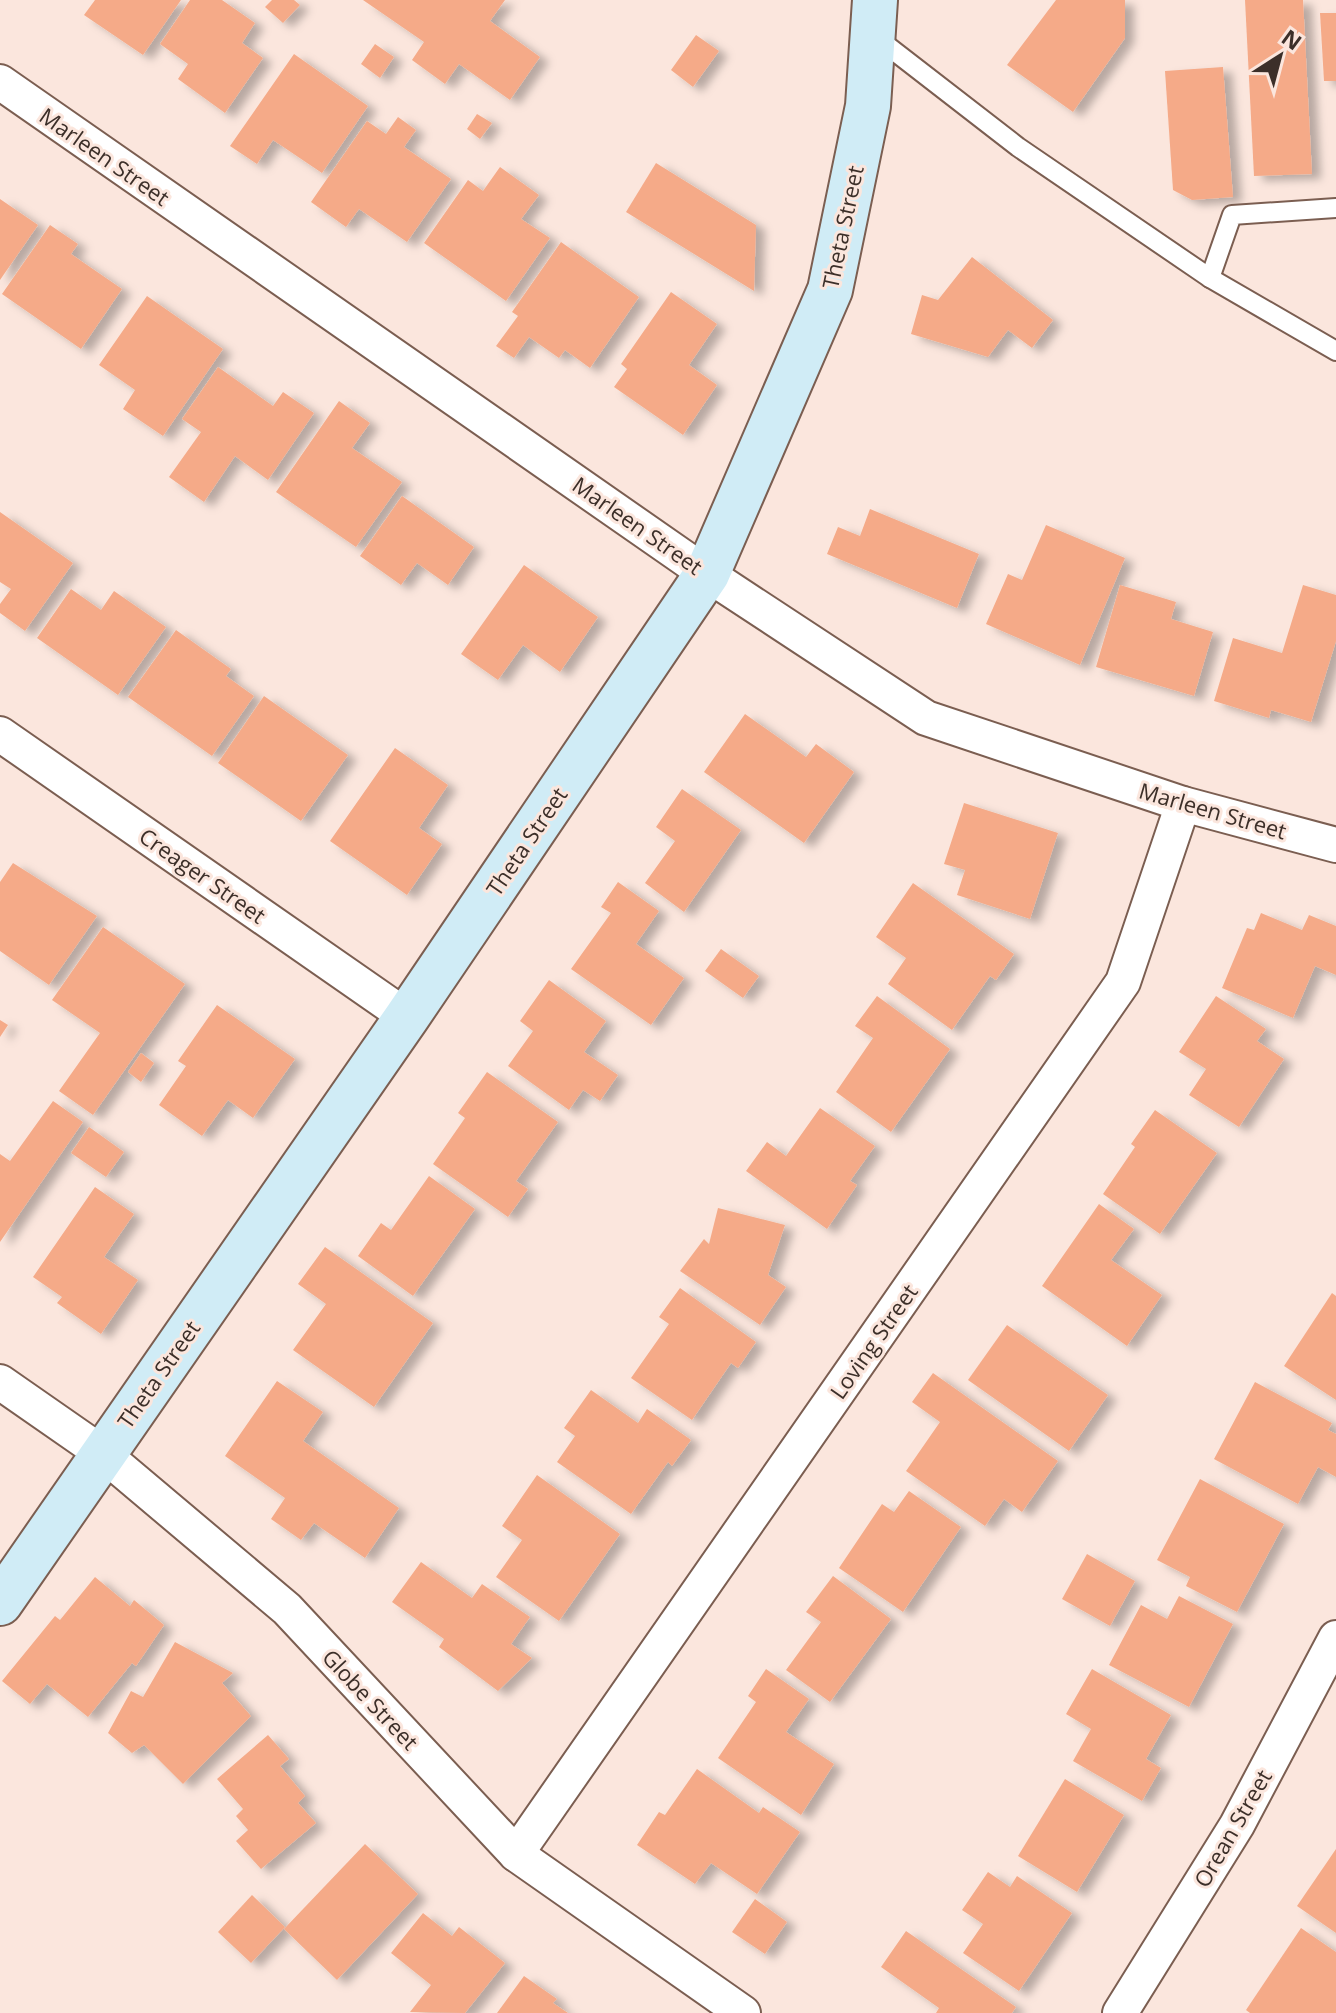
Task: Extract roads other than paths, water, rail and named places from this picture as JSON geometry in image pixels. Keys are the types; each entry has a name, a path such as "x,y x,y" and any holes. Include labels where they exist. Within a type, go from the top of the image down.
{"street":[{"name":"Theta Street","path":"0,1603 407,1017 707,574 830,290 868,106 874,18"},
{"name":"Marleen Street","path":"0,82 707,574 926,718 1183,804 1336,845"},
{"name":"Creager Street","path":"0,734 407,1017"},
{"name":"Loving Street","path":"516,1854 1123,982 1183,804"},
{"name":"Globe Street","path":"0,1382 102,1453 287,1609 516,1854 743,2013"},
{"name":"Orean Street","path":"1120,2013 1237,1825 1336,1638"}],"lane":[{"path":"874,18 1018,147 1210,278 1336,351"},
{"path":"1210,278 1232,215 1336,208"}]}
